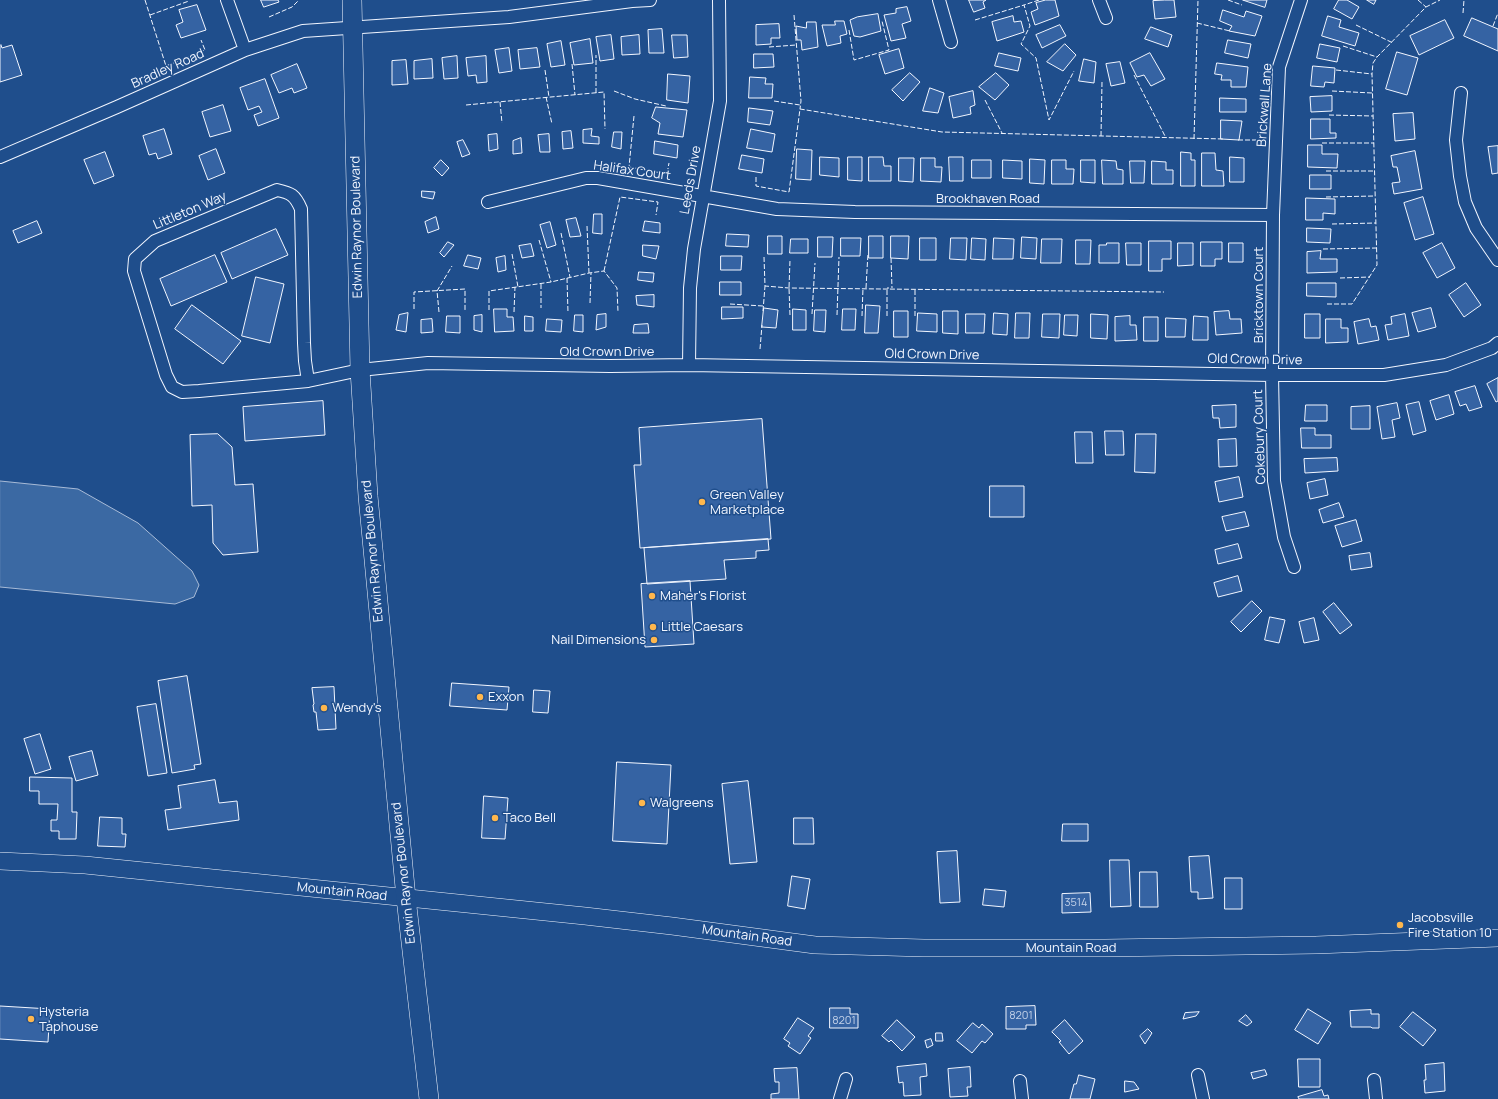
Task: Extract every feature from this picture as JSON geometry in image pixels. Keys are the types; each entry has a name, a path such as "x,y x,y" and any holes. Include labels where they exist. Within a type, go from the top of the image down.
{"main road":[{"name":"Edwin Raynor Boulevard","path":"352,0 360,370 374,568 406,898 429,1099"},
{"name":"Mountain Road","path":"0,861 85,865 406,898 656,924 815,945 924,948 1105,948 1316,945 1498,938"}],"street":[{"path":"228,0 246,50"},
{"name":"Bradley Road","path":"0,157 117,108 246,50 303,31 509,17 650,0"},
{"name":"Leeds Drive","path":"689,365 690,288 694,249 720,101 719,0"},
{"path":"939,0 951,42"},
{"path":"1099,0 1106,18"},
{"name":"Brickwall Lane","path":"1273,215 1278,67 1301,0"},
{"path":"1461,93 1456,140 1460,176 1465,202 1476,228 1498,260"},
{"name":"Halifax Court","path":"488,202 580,180 598,178 703,196"},
{"name":"Littleton Way","path":"308,381 304,343 300,209 297,199 290,193 277,190 155,241 135,259 134,270 166,375 172,387 182,392 308,381 360,370"},
{"name":"Brookhaven Road","path":"703,196 777,209 855,212 1273,215"},
{"name":"Bricktown Court","path":"1272,375 1273,215"},
{"name":"Old Crown Drive","path":"360,370 428,363 610,366 689,365 1272,375 1392,374 1446,365 1492,348 1498,343"},
{"name":"Cokebury Court","path":"1272,375 1274,481 1284,537 1294,567"},
{"path":"1198,1075 1202,1099"},
{"path":"840,1099 846,1079"},
{"path":"1374,1080 1376,1099"},
{"path":"1020,1081 1022,1099"}],"water":[{"path":"0,481 78,489 138,523 192,571 199,585 194,597 175,604 0,587"}],"building":[{"path":"261,0 278,0 279,2 264,7"},
{"path":"969,0 986,0 983,2 985,8 974,12"},
{"path":"1046,0 1055,0 1059,16 1035,25 1031,12 1038,9 1036,3"},
{"path":"1174,0 1176,17 1155,19 1153,1"},
{"path":"1243,0 1267,0 1265,7"},
{"path":"1339,0 1347,0 1359,7 1352,19 1334,9"},
{"path":"1367,0 1376,0 1374,4"},
{"path":"197,5 206,30 181,38 176,25 183,22 179,10"},
{"path":"907,7 911,21 902,24 906,38 891,41 884,15 896,13 896,9"},
{"path":"1223,10 1244,17 1246,11 1262,16 1255,36 1229,31 1232,26 1220,21"},
{"path":"878,14 881,31 860,37 854,36 850,20 857,17"},
{"path":"1013,16 1014,22 1021,21 1024,32 997,41 992,22"},
{"path":"1328,16 1341,20 1339,27 1359,33 1355,46 1322,36"},
{"path":"1472,18 1498,29 1498,51 1464,36"},
{"path":"1445,20 1454,38 1419,55 1410,36"},
{"path":"835,21 844,21 847,34 840,36 841,43 827,46 822,25 835,25"},
{"path":"807,22 816,22 818,47 802,50 801,40 797,40 796,26 806,28"},
{"path":"779,24 780,38 771,38 771,44 756,45 756,25"},
{"path":"1060,25 1066,36 1042,48 1036,35"},
{"path":"1151,27 1172,35 1168,47 1145,39"},
{"path":"662,29 664,53 649,53 648,30"},
{"path":"611,35 614,59 600,61 596,37"},
{"path":"639,35 640,54 622,55 621,37"},
{"path":"672,35 687,35 688,57 674,58"},
{"path":"590,39 593,63 574,65 570,43"},
{"path":"1228,40 1251,44 1248,58 1225,53"},
{"path":"561,41 565,65 551,67 547,44"},
{"path":"1065,44 1076,55 1063,71 1047,62"},
{"path":"1320,44 1340,48 1337,62 1317,58"},
{"path":"1,45 2,48 12,45 22,75 0,82 0,46"},
{"path":"509,48 512,71 499,73 495,50"},
{"path":"537,48 540,67 520,69 518,50"},
{"path":"899,49 904,68 885,74 879,55"},
{"path":"1397,52 1418,58 1407,95 1386,89"},
{"path":"999,53 1021,58 1018,71 995,66"},
{"path":"1150,53 1165,79 1151,86 1144,75 1137,77 1130,63"},
{"path":"754,54 773,54 774,67 754,68"},
{"path":"457,56 458,78 444,79 442,58"},
{"path":"486,56 487,82 477,83 476,75 468,76 466,58"},
{"path":"432,59 433,78 414,79 414,61"},
{"path":"1084,59 1096,62 1094,83 1079,81"},
{"path":"406,60 408,84 392,85 392,61"},
{"path":"1120,62 1125,83 1111,86 1106,64"},
{"path":"1217,63 1248,67 1246,87 1231,87 1231,80 1221,80 1222,75 1215,74"},
{"path":"297,64 307,88 294,93 292,88 279,93 271,75"},
{"path":"1313,66 1335,68 1334,83 1325,82 1324,87 1311,86"},
{"path":"910,73 920,82 903,101 892,90"},
{"path":"996,73 1009,85 995,100 979,87"},
{"path":"668,74 690,76 688,103 667,100"},
{"path":"750,77 766,78 765,84 773,84 772,98 749,98"},
{"path":"265,79 279,118 258,126 254,115 262,112 259,106 248,110 240,88"},
{"path":"930,88 944,93 938,113 923,111"},
{"path":"973,91 975,105 970,107 971,114 953,118 949,97"},
{"path":"1332,96 1332,111 1311,112 1310,97"},
{"path":"1220,98 1246,99 1246,112 1220,112"},
{"path":"223,105 231,131 210,137 202,112"},
{"path":"656,107 687,110 683,137 658,134 660,123 652,118"},
{"path":"749,108 773,111 770,125 748,122"},
{"path":"1413,113 1415,139 1395,141 1393,114"},
{"path":"1311,119 1330,119 1330,133 1336,133 1336,138 1311,139"},
{"path":"1221,120 1242,121 1239,140 1221,139"},
{"path":"164,129 172,154 158,159 156,153 149,155 143,136"},
{"path":"592,129 591,136 599,137 599,144 583,143 583,130"},
{"path":"751,129 775,134 772,152 747,148"},
{"path":"571,131 573,148 563,149 562,132"},
{"path":"614,132 622,132 621,149 612,147"},
{"path":"497,134 498,149 489,151 488,135"},
{"path":"549,134 550,152 540,152 538,135"},
{"path":"521,138 522,153 513,154 513,141"},
{"path":"463,140 470,154 462,157 457,142"},
{"path":"655,141 678,145 677,158 654,154"},
{"path":"1308,145 1322,145 1322,154 1338,154 1337,168 1308,167"},
{"path":"1498,146 1498,173 1492,174 1488,147"},
{"path":"216,149 225,173 208,180 199,156"},
{"path":"797,149 812,150 811,180 796,179"},
{"path":"1415,151 1422,189 1394,194 1392,183 1400,182 1397,167 1393,167 1391,156"},
{"path":"105,152 114,176 94,184 84,160"},
{"path":"1181,152 1191,153 1191,160 1195,160 1195,186 1181,186"},
{"path":"1202,153 1215,153 1216,170 1223,171 1224,186 1202,186"},
{"path":"742,155 764,159 762,173 739,169"},
{"path":"820,157 839,158 839,177 820,175"},
{"path":"848,157 862,157 862,181 848,180"},
{"path":"869,157 883,157 884,166 891,166 891,181 869,181"},
{"path":"949,157 963,157 963,181 950,181"},
{"path":"1230,157 1244,158 1244,182 1230,182"},
{"path":"899,158 914,158 913,182 899,181"},
{"path":"921,158 935,158 935,167 942,167 941,182 921,181"},
{"path":"1030,159 1045,160 1044,184 1030,183"},
{"path":"441,160 449,168 442,176 434,168"},
{"path":"972,160 991,160 991,178 972,178"},
{"path":"1003,160 1022,161 1022,179 1003,178"},
{"path":"1052,160 1066,160 1066,169 1074,169 1073,184 1052,184"},
{"path":"1081,160 1095,160 1095,183 1081,182"},
{"path":"1102,160 1116,161 1117,169 1123,170 1123,184 1103,184"},
{"path":"1130,161 1145,161 1144,183 1131,183"},
{"path":"1152,161 1166,162 1166,170 1173,170 1173,184 1152,184"},
{"path":"1310,175 1331,175 1331,189 1310,189"},
{"path":"422,191 435,192 433,199 422,197"},
{"path":"1423,197 1434,234 1415,240 1404,203"},
{"path":"1306,198 1335,199 1335,214 1323,213 1323,220 1306,220"},
{"path":"594,214 602,214 602,234 593,233"},
{"path":"436,217 439,229 428,233 425,222"},
{"path":"576,218 581,236 570,237 566,220"},
{"path":"37,221 42,233 18,243 13,231"},
{"path":"645,221 660,223 660,233 643,231"},
{"path":"550,222 556,245 547,248 540,225"},
{"path":"1307,228 1331,229 1330,243 1307,242"},
{"path":"276,229 288,255 232,279 221,253"},
{"path":"727,234 749,235 748,247 726,246"},
{"path":"768,236 782,236 782,254 768,254"},
{"path":"869,236 883,236 883,258 869,258"},
{"path":"891,236 909,236 908,259 891,258"},
{"path":"818,237 833,237 832,257 818,257"},
{"path":"1022,237 1037,238 1036,259 1021,258"},
{"path":"841,238 861,238 860,256 841,256"},
{"path":"920,238 936,238 936,260 920,260"},
{"path":"951,238 967,238 966,260 950,259"},
{"path":"972,238 986,239 985,260 971,259"},
{"path":"994,238 1014,239 1013,259 993,259"},
{"path":"791,239 808,239 808,253 790,253"},
{"path":"1042,239 1062,239 1061,263 1041,263"},
{"path":"1076,240 1091,240 1090,264 1076,264"},
{"path":"1149,241 1171,241 1171,259 1162,259 1162,271 1149,271"},
{"path":"448,242 454,245 444,257 440,253"},
{"path":"1201,242 1222,242 1222,259 1215,259 1215,266 1201,266"},
{"path":"1107,243 1119,243 1119,263 1099,263 1099,245 1106,245"},
{"path":"1126,243 1141,243 1141,265 1127,265"},
{"path":"1178,243 1193,243 1193,265 1178,266"},
{"path":"1229,243 1243,243 1243,262 1229,262"},
{"path":"1442,243 1455,268 1437,278 1423,253"},
{"path":"531,244 534,256 522,258 519,246"},
{"path":"643,245 659,246 656,259 643,256"},
{"path":"1321,251 1320,259 1337,259 1337,272 1307,273 1307,252"},
{"path":"215,255 227,282 171,306 160,279"},
{"path":"468,255 481,258 478,269 464,266"},
{"path":"505,256 506,270 498,272 496,258"},
{"path":"721,256 742,256 741,270 721,270"},
{"path":"639,272 654,273 653,282 638,280"},
{"path":"256,277 284,284 270,343 242,336"},
{"path":"720,282 741,282 741,295 720,295"},
{"path":"1307,283 1336,283 1336,297 1307,296"},
{"path":"1466,283 1481,305 1464,317 1449,295"},
{"path":"654,295 654,307 637,305 636,296"},
{"path":"192,305 241,341 223,364 175,329"},
{"path":"866,305 880,306 878,333 865,333"},
{"path":"722,307 743,307 743,318 722,319"},
{"path":"764,308 778,310 776,328 762,327"},
{"path":"1431,308 1436,327 1418,332 1412,313"},
{"path":"494,309 507,309 507,317 513,317 514,331 495,332"},
{"path":"793,309 806,310 806,330 793,330"},
{"path":"843,309 856,309 855,330 842,330"},
{"path":"815,310 826,310 825,332 814,331"},
{"path":"894,311 908,311 908,337 894,337"},
{"path":"943,311 958,311 958,334 943,333"},
{"path":"1229,311 1230,319 1241,319 1242,333 1216,335 1214,312"},
{"path":"408,313 406,332 396,330 399,315"},
{"path":"918,313 937,314 937,332 917,331"},
{"path":"994,313 1008,314 1007,335 993,334"},
{"path":"1016,313 1030,313 1029,338 1015,338"},
{"path":"606,314 606,327 596,330 597,315"},
{"path":"966,314 985,314 984,333 966,333"},
{"path":"1043,314 1060,314 1059,338 1042,337"},
{"path":"1091,314 1108,315 1107,339 1091,338"},
{"path":"1305,314 1320,314 1320,338 1305,338"},
{"path":"1405,314 1409,336 1388,340 1385,325 1392,324 1391,317"},
{"path":"482,315 482,332 474,330 474,316"},
{"path":"575,315 583,315 583,332 574,331"},
{"path":"1065,315 1078,315 1077,336 1064,335"},
{"path":"447,316 460,316 460,333 446,332"},
{"path":"525,316 533,317 533,331 525,331"},
{"path":"1130,316 1130,325 1136,325 1137,340 1115,341 1115,317"},
{"path":"1194,316 1208,317 1208,340 1193,340"},
{"path":"1144,317 1158,317 1158,341 1144,341"},
{"path":"1166,318 1186,319 1185,337 1166,337"},
{"path":"432,319 433,332 421,333 421,320"},
{"path":"547,319 562,320 561,332 546,331"},
{"path":"1326,319 1341,319 1341,328 1348,328 1348,342 1326,343"},
{"path":"1369,319 1371,327 1376,326 1379,340 1358,344 1354,322"},
{"path":"648,324 649,333 633,333 634,325"},
{"path":"1498,378 1498,401 1496,402 1487,384"},
{"path":"1475,386 1482,407 1469,411 1466,404 1460,406 1455,392"},
{"path":"1449,395 1454,414 1436,420 1430,401"},
{"path":"323,401 325,435 245,441 243,407"},
{"path":"1419,402 1426,431 1413,435 1406,405"},
{"path":"1397,403 1400,418 1392,420 1395,437 1382,439 1377,407"},
{"path":"1236,405 1236,427 1220,428 1219,418 1213,418 1212,406"},
{"path":"1306,405 1327,405 1327,421 1305,421"},
{"path":"1370,406 1370,429 1351,429 1351,407"},
{"name":"Green Valley Marketplace","path":"762,419 771,539 640,548 634,465 641,465 639,428"},
{"path":"1301,428 1315,428 1315,435 1331,435 1331,448 1302,448"},
{"path":"1105,431 1123,431 1124,455 1106,455"},
{"path":"1075,432 1092,432 1093,463 1076,463"},
{"path":"218,434 232,447 235,485 253,484 258,552 223,555 213,543 212,505 192,506 190,435"},
{"path":"1136,434 1156,434 1155,473 1135,472"},
{"path":"1236,439 1237,466 1219,467 1218,440"},
{"path":"1337,458 1338,471 1305,473 1304,459"},
{"path":"1239,477 1243,497 1219,502 1215,482"},
{"path":"1325,479 1328,495 1310,499 1307,483"},
{"path":"990,486 1024,486 1024,517 990,517"},
{"path":"1339,503 1344,517 1323,523 1319,510"},
{"path":"1245,512 1249,526 1226,531 1222,517"},
{"path":"1356,520 1362,541 1342,547 1335,526"},
{"path":"768,539 769,550 756,551 756,558 724,560 726,579 647,584 644,548"},
{"path":"1238,544 1242,558 1218,564 1215,550"},
{"path":"1370,553 1372,567 1351,570 1349,556"},
{"path":"1238,576 1242,591 1218,597 1214,583"},
{"path":"690,581 694,644 645,647 641,584"},
{"path":"1252,601 1262,611 1241,632 1231,622"},
{"path":"1334,603 1352,625 1340,634 1323,612"},
{"path":"1270,617 1285,620 1279,643 1265,640"},
{"path":"1314,618 1319,640 1304,643 1299,622"},
{"path":"187,676 201,764 194,765 195,769 172,773 158,681"},
{"name":"Exxon","path":"452,683 509,687 507,710 450,706"},
{"name":"Wendy's","path":"334,687 336,729 318,730 316,712 314,712 313,705 312,688"},
{"path":"534,690 550,691 548,713 533,712"},
{"path":"156,704 167,773 148,776 137,707"},
{"path":"40,734 51,769 35,774 24,739"},
{"path":"92,751 98,775 76,781 69,757"},
{"name":"Walgreens","path":"617,762 671,765 667,844 613,841"},
{"path":"30,777 72,778 72,812 77,812 76,839 59,839 59,831 51,831 51,820 57,820 58,804 39,804 39,791 30,791"},
{"path":"215,780 219,803 237,801 239,820 168,830 165,810 181,808 178,786"},
{"path":"748,781 757,862 730,864 722,784"},
{"name":"Taco Bell","path":"484,796 508,798 505,839 482,838"},
{"path":"100,817 122,818 122,834 126,834 125,847 98,846"},
{"path":"794,818 813,818 814,844 794,844"},
{"path":"1063,824 1088,824 1088,841 1062,841"},
{"path":"957,851 960,902 940,903 937,852"},
{"path":"1209,856 1213,898 1198,899 1198,892 1191,892 1189,857"},
{"path":"1110,860 1129,860 1131,906 1111,907"},
{"path":"1140,872 1157,872 1158,907 1140,907"},
{"path":"792,876 810,879 805,909 788,906"},
{"path":"1225,878 1242,878 1242,909 1225,909"},
{"path":"985,889 1006,891 1004,907 983,905"},
{"path":"1090,893 1091,912 1062,913 1062,894"},
{"path":"0,1006 50,1009 48,1042 0,1039"},
{"path":"1035,1006 1036,1025 1026,1025 1026,1029 1006,1029 1006,1007"},
{"path":"830,1008 850,1008 850,1014 858,1014 858,1028 830,1028"},
{"path":"1308,1009 1331,1023 1318,1044 1295,1030"},
{"path":"1371,1010 1371,1014 1379,1014 1379,1028 1351,1027 1350,1011"},
{"path":"1199,1012 1196,1016 1183,1019 1185,1013"},
{"path":"1413,1012 1436,1030 1423,1046 1400,1027"},
{"path":"1246,1015 1252,1022 1247,1026 1239,1021"},
{"path":"798,1018 814,1028 808,1036 811,1038 800,1054 788,1046 790,1043 784,1039"},
{"path":"897,1020 915,1037 902,1051 891,1040 889,1042 882,1036"},
{"path":"1065,1020 1083,1041 1069,1054 1059,1042 1061,1041 1052,1032"},
{"path":"973,1023 979,1028 982,1024 993,1034 985,1043 982,1041 972,1053 957,1041"},
{"path":"1148,1029 1152,1033 1145,1044 1140,1036"},
{"path":"936,1033 942,1033 943,1041 936,1041"},
{"path":"931,1039 933,1045 927,1048 925,1041"},
{"path":"1298,1059 1320,1059 1320,1087 1299,1087"},
{"path":"1444,1063 1445,1091 1425,1093 1425,1065"},
{"path":"926,1064 927,1076 920,1077 921,1095 904,1096 903,1082 899,1083 897,1067"},
{"path":"970,1067 971,1087 967,1087 968,1096 950,1097 948,1069"},
{"path":"797,1068 799,1099 771,1099 771,1094 779,1093 779,1082 775,1082 774,1069"},
{"path":"1265,1070 1267,1075 1253,1079 1251,1073"},
{"path":"1079,1075 1095,1079 1090,1099 1070,1099 1074,1084 1076,1084"},
{"path":"1125,1081 1134,1082 1139,1089 1125,1092"},
{"path":"1322,1090 1324,1096 1328,1095 1329,1099 1299,1099 1298,1097"}],"fence":[{"path":"145,0 166,66 205,50 201,40"},
{"path":"269,17 292,7 299,0"},
{"path":"1039,0 1024,5 1030,26 1021,44 1036,58 1049,120 1074,71"},
{"path":"1194,139 1198,0"},
{"path":"1228,0 1242,5"},
{"path":"1418,0 1426,7"},
{"path":"1327,304 1352,304 1377,265 1372,74 1373,63 1377,57 1426,7 1440,0"},
{"path":"1463,13 1464,0"},
{"path":"150,15 189,1"},
{"path":"975,20 1024,5"},
{"path":"1493,26 1498,13"},
{"path":"794,15 801,101 800,109"},
{"path":"849,30 854,60 889,50 882,21"},
{"path":"1197,23 1230,31"},
{"path":"1356,25 1393,43"},
{"path":"769,47 796,45"},
{"path":"1343,46 1377,57"},
{"path":"596,55 596,93"},
{"path":"572,64 575,95"},
{"path":"545,70 549,97"},
{"path":"1336,70 1372,74"},
{"path":"1134,75 1166,138"},
{"path":"1101,136 1102,82"},
{"path":"614,91 635,99 666,106"},
{"path":"1332,91 1372,93"},
{"path":"466,105 604,92 605,129"},
{"path":"546,97 552,124"},
{"path":"985,100 1002,133"},
{"path":"774,101 800,105"},
{"path":"500,102 502,123"},
{"path":"756,177 756,186 789,192 800,109 942,132 1224,139"},
{"path":"1329,115 1373,116"},
{"path":"634,116 629,167 667,174 669,163"},
{"path":"1238,140 1256,140"},
{"path":"1322,143 1374,143"},
{"path":"1326,171 1375,171"},
{"path":"1326,197 1375,196"},
{"path":"604,271 620,197 658,202 656,215"},
{"path":"1332,224 1376,223"},
{"path":"587,226 589,273"},
{"path":"561,233 570,277"},
{"path":"539,240 551,282"},
{"path":"1323,249 1377,248"},
{"path":"866,288 868,253"},
{"path":"512,254 518,287"},
{"path":"764,257 765,286 789,288 1164,292"},
{"path":"837,315 839,257"},
{"path":"891,258 892,288"},
{"path":"790,260 790,315"},
{"path":"812,314 815,263"},
{"path":"439,312 437,291 452,266"},
{"path":"489,310 489,291 551,282 604,271 617,288 618,312"},
{"path":"590,303 591,273"},
{"path":"1340,278 1370,277"},
{"path":"567,278 568,313"},
{"path":"541,284 541,308"},
{"path":"763,311 765,286"},
{"path":"514,312 515,287"},
{"path":"862,316 863,288"},
{"path":"887,316 887,288 889,288"},
{"path":"915,288 915,316"},
{"path":"414,309 414,292 465,289 465,311"},
{"path":"730,304 763,306"},
{"path":"760,349 762,325"}],"place":[{"name":"Green Valley Marketplace","path":"702,502"},
{"name":"Maher's Florist","path":"652,596"},
{"name":"Little Caesars","path":"653,627"},
{"name":"Nail Dimensions","path":"654,640"},
{"name":"Exxon","path":"480,697"},
{"name":"Wendy's","path":"324,708"},
{"name":"Walgreens","path":"642,803"},
{"name":"Taco Bell","path":"495,818"},
{"name":"Jacobsville Fire Station 10","path":"1400,925"},
{"name":"Hysteria Taphouse","path":"31,1019"}]}
